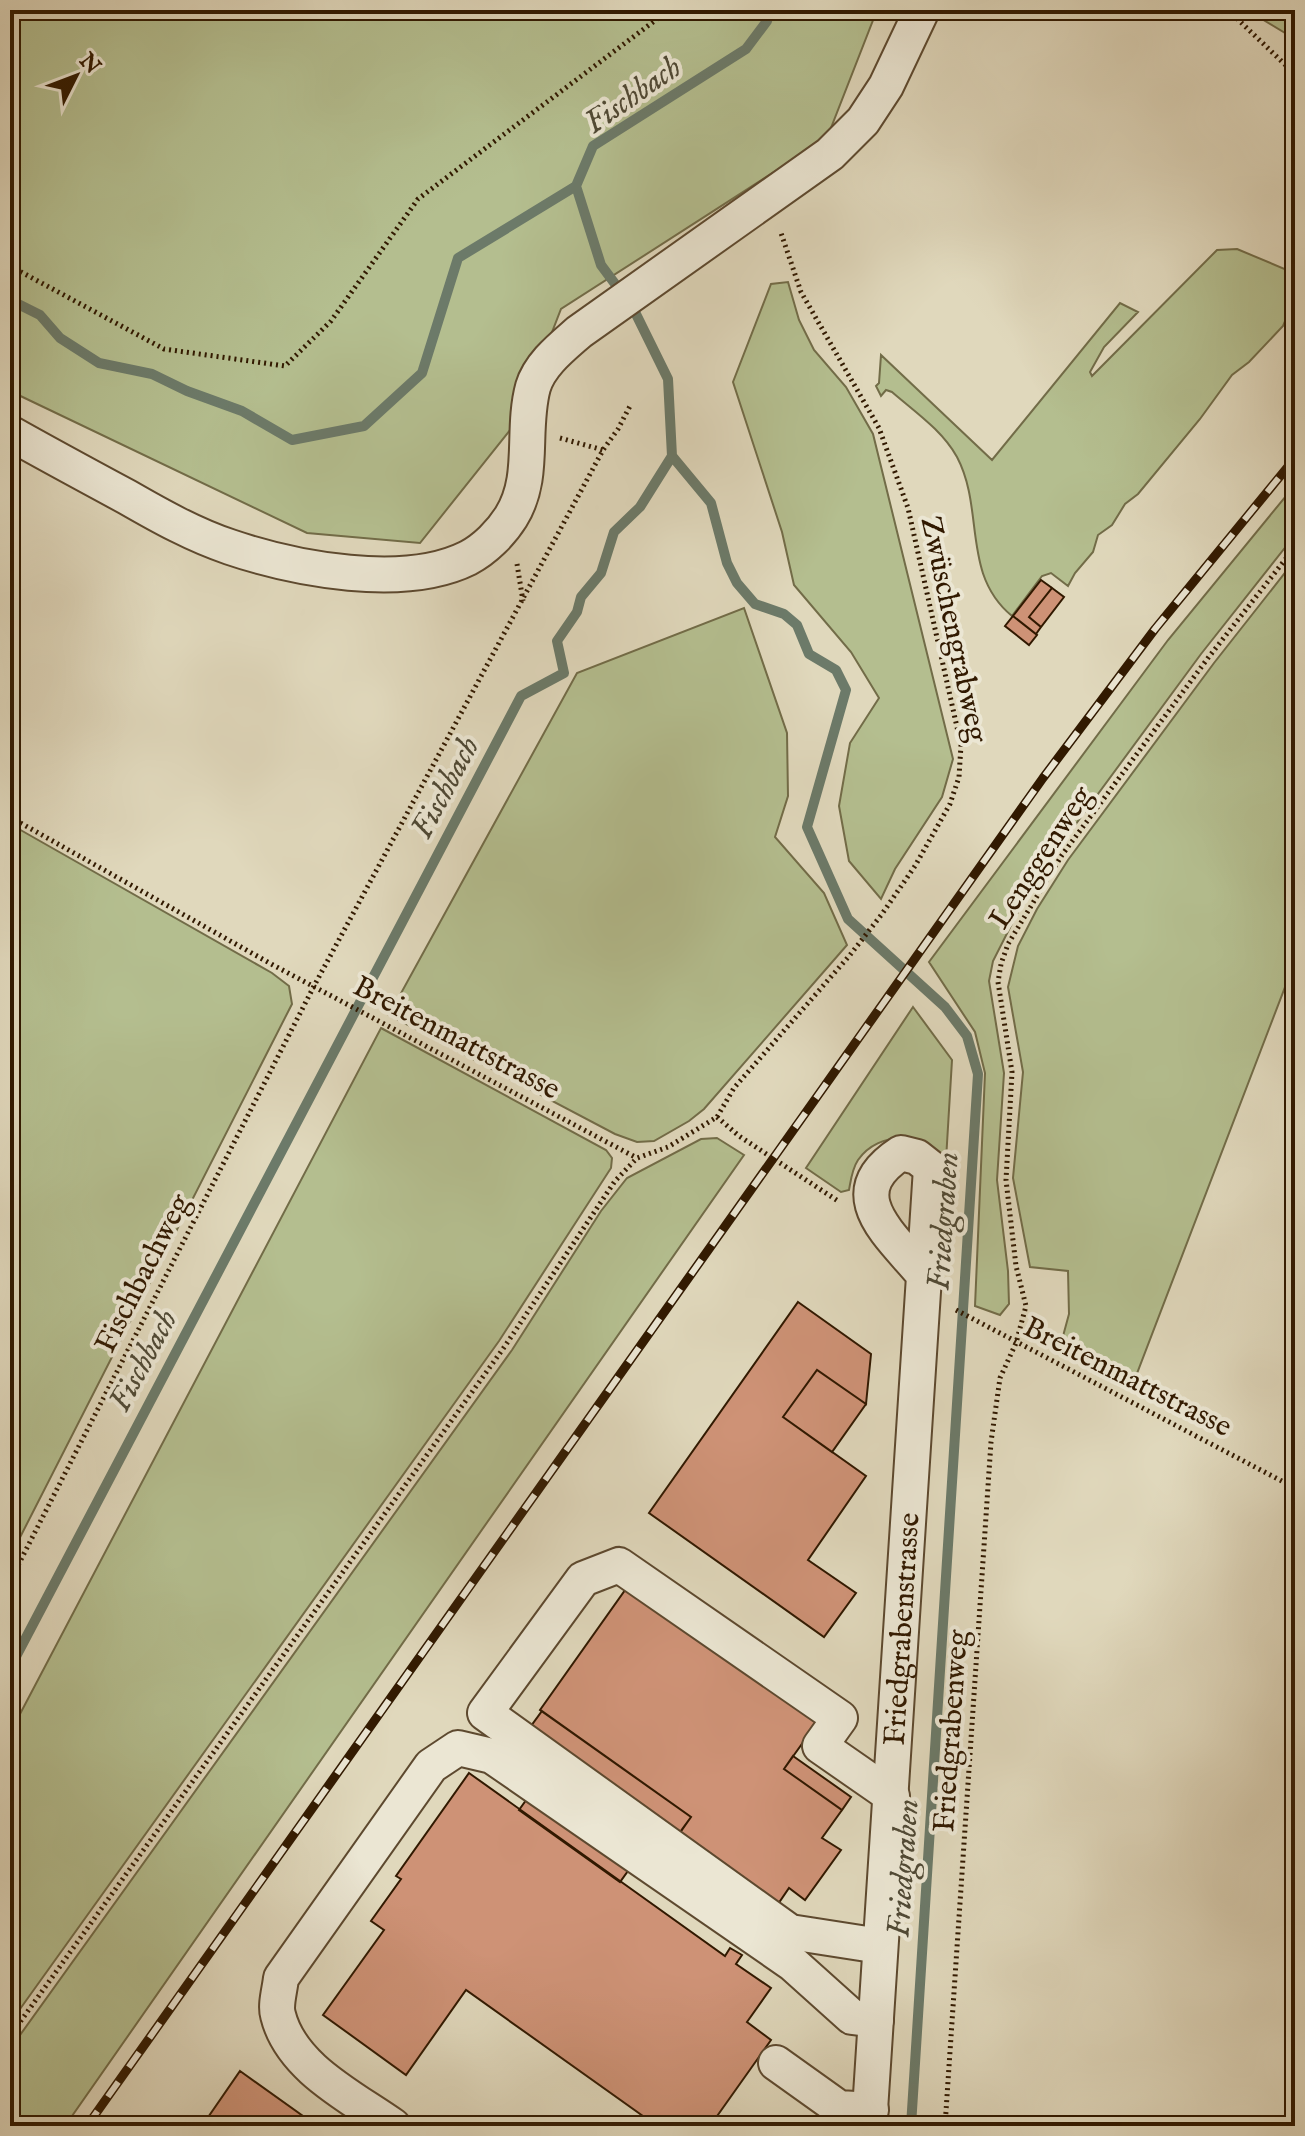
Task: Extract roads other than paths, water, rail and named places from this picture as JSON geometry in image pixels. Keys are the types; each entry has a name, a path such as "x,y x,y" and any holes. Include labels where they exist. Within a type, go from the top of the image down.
{"lane":[{"path":"10,433 170,521 229,547 305,567 379,573 427,571 468,558 496,537 520,499 528,466 527,431 534,385 553,355 579,332 830,154 863,121 886,86 922,10"},
{"name":"Friedgrabenstrasse","path":"870,2118 931,1168 917,1157 901,1153 886,1163 873,1179 869,1196 879,1220 923,1274"},
{"path":"880,1946 790,1932 485,1713 583,1579 619,1565 840,1718 820,1746 892,1796"},
{"path":"393,2126 314,2071 290,2043 277,2013 281,1978 431,1766 458,1748 492,1756 793,1964 852,2017 876,2020"},
{"path":"776,2063 839,2108 870,2118"}],"waterway":[{"name":"Fischbach","path":"10,1668 521,696 564,673 557,641 577,612 581,597 601,573 614,532 640,507 672,456 668,379 633,308 601,265 576,186 593,146 746,49 767,21 770,10"},
{"path":"10,300 40,315 60,338 99,363 152,374 187,391 242,411 292,440 364,426 422,373 458,258 576,186"},
{"name":"Friedgraben","path":"672,456 711,503 727,563 737,583 755,604 784,614 797,625 809,654 836,670 846,690 807,827 848,919 945,1007 967,1036 978,1074 911,2126"}],"railway":[{"path":"87,2126 1043,778 1155,629 1295,458"}]}
